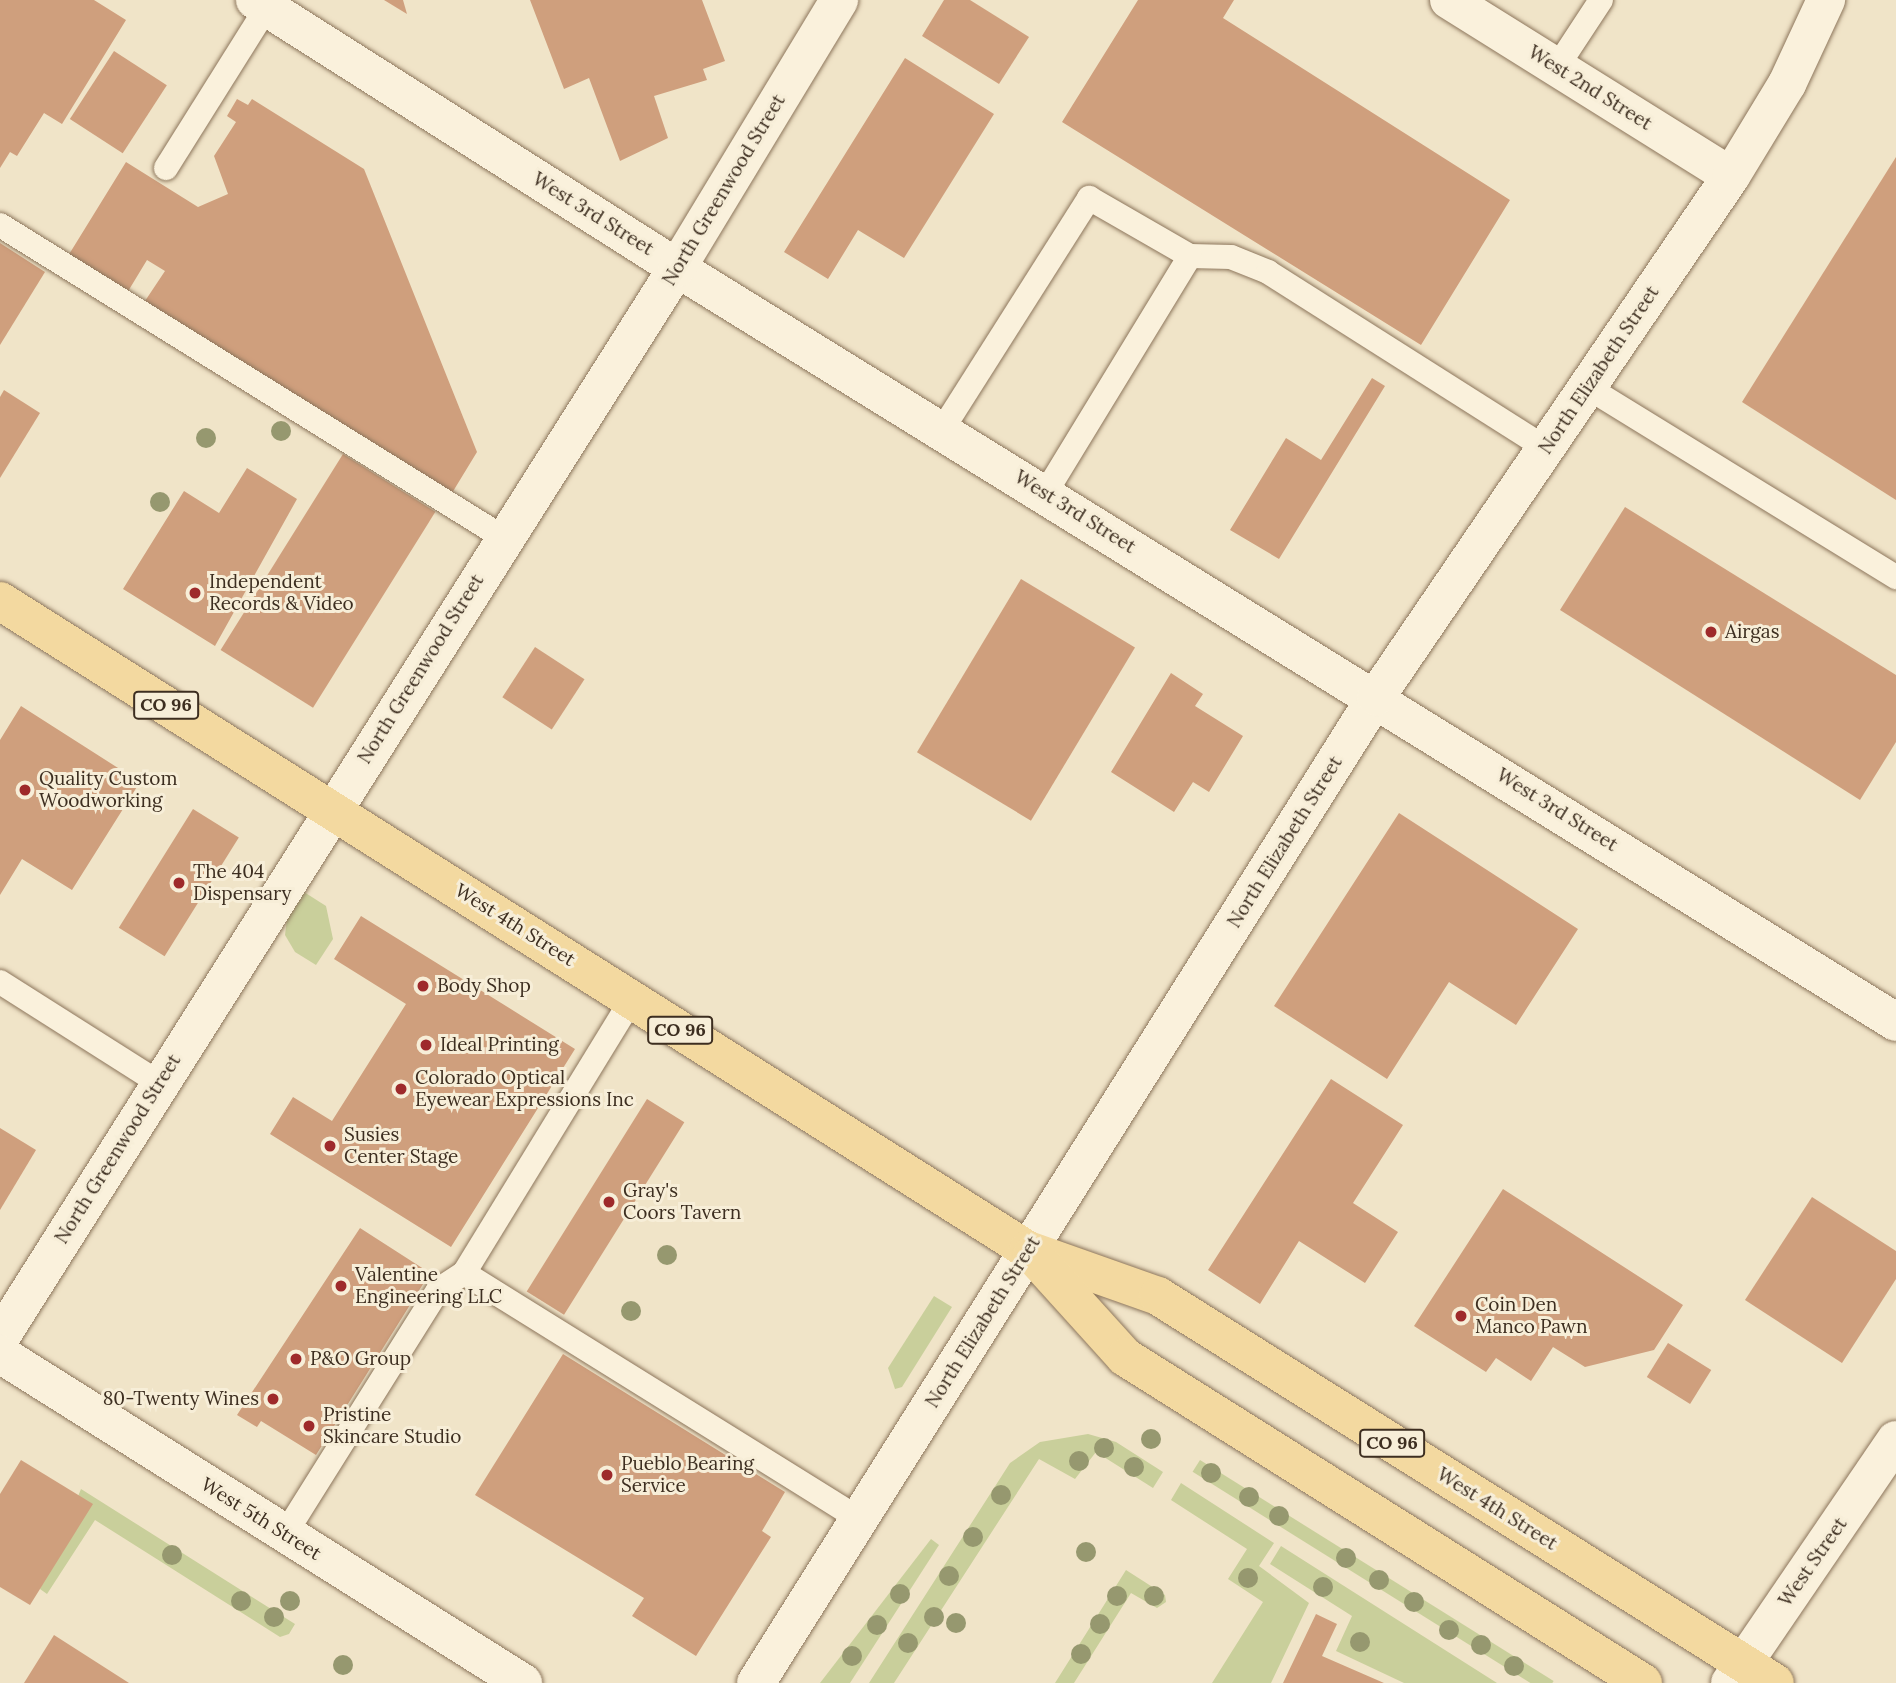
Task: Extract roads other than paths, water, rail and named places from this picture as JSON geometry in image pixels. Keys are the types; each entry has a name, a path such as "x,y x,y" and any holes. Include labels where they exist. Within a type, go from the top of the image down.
{"main road":[{"name":"West 4th Street","path":"0,601 1028,1250 1158,1296 1736,1673 1775,1683"},
{"name":"West 4th Street","path":"1028,1250 1125,1357 1643,1683"}],"street":[{"name":"North Greenwood Street","path":"0,1338 332,809 677,268 839,0"},
{"name":"West 2nd Street","path":"1450,0 1731,176"},
{"name":"West 3rd Street","path":"261,4 677,268 1376,697 1896,1022"},
{"name":"North Elizabeth Street","path":"756,1683 1376,697 1731,176 1787,84 1824,4"},
{"name":"West 5th Street","path":"0,1354 523,1683"},
{"name":"West Street","path":"1736,1673 1896,1440"}],"lane":[{"path":"1557,67 1601,0"},
{"path":"166,168 261,4"},
{"path":"942,430 1089,198 1190,256 1231,257 1268,272 1545,448"},
{"path":"0,225 504,538"},
{"path":"1045,494 1190,256"},
{"path":"1587,387 1896,577"},
{"path":"0,982 159,1083"},
{"path":"285,1534 438,1290 464,1273 632,999"},
{"path":"464,1273 859,1519"}],"place":[{"name":"Independent Records & Video","path":"195,593"},
{"name":"Airgas","path":"1711,632"},
{"name":"Quality Custom Woodworking","path":"25,790"},
{"name":"The 404 Dispensary","path":"179,883"},
{"name":"Body Shop","path":"423,986"},
{"name":"Ideal Printing","path":"426,1045"},
{"name":"Colorado Optical Eyewear Expressions Inc","path":"401,1089"},
{"name":"Susies Center Stage","path":"330,1146"},
{"name":"Gray's Coors Tavern","path":"609,1202"},
{"name":"Valentine Engineering LLC","path":"341,1286"},
{"name":"Coin Den Manco Pawn","path":"1461,1316"},
{"name":"P&O Group","path":"296,1359"},
{"name":"80-Twenty Wines","path":"273,1399"},
{"name":"Pristine Skincare Studio","path":"309,1426"},
{"name":"Pueblo Bearing Service","path":"607,1475"}]}
